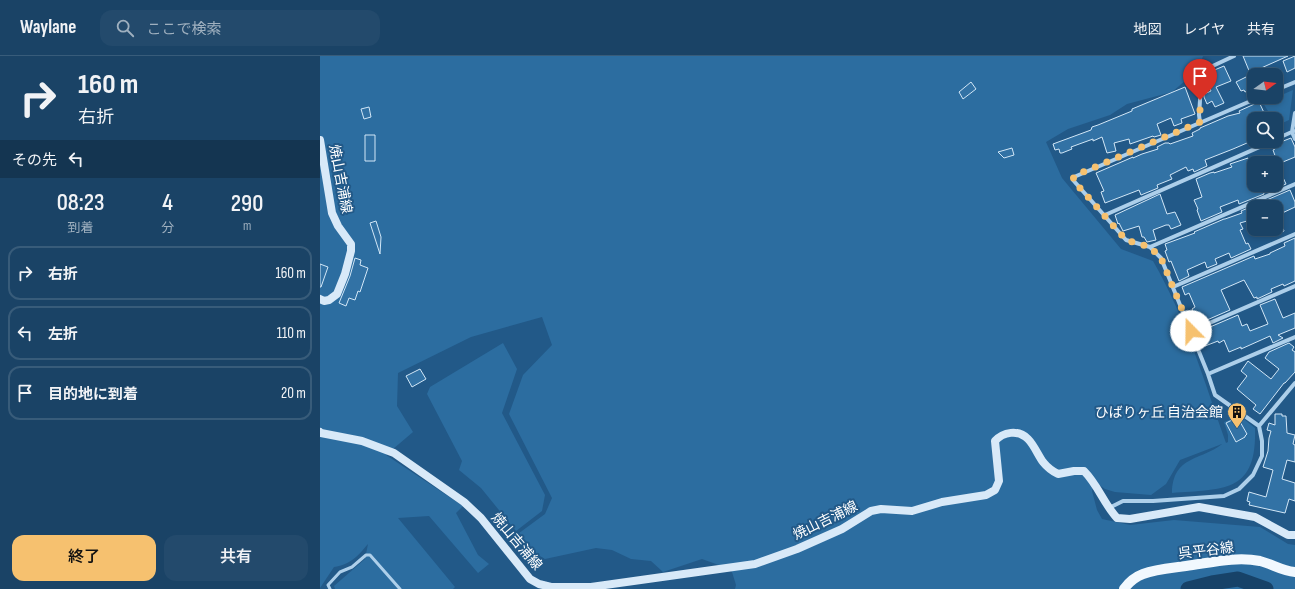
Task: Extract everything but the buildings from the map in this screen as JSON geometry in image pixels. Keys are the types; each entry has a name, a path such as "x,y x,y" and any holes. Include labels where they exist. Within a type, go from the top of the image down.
{"main road":[{"name":"焼山吉浦線","path":"320,140 332,213 338,226 351,244 351,251 345,274 337,294 329,300 324,301 320,299"},
{"name":"焼山吉浦線","path":"320,432 362,441 394,453 464,502 481,518 530,579 538,584 552,587 590,588 755,564 797,549 842,529 871,511 880,509 912,511 942,502 986,495 995,490 999,480 995,441 1000,435 1010,432 1027,438 1049,469 1058,474 1084,471 1091,478 1108,508 1117,518 1130,519 1199,507 1255,517 1288,535 1295,535"},
{"name":"呉平谷線","path":"1124,589 1130,581 1143,574 1162,569 1229,561 1260,561 1286,571 1295,572"}],"street":[{"path":"1200,122 1199,115 1202,71 1234,56"},
{"path":"1283,87 1295,82"},
{"path":"1108,508 1123,501 1153,501 1224,496 1239,489 1253,475 1262,456 1262,441 1259,426 1215,395 1161,258 1150,247 1126,240 1073,180 1074,176 1247,102"},
{"path":"1295,113 1295,139"},
{"path":"1283,136 1294,132"},
{"path":"1105,215 1256,148"},
{"path":"1150,247 1295,184"},
{"path":"1173,287 1295,234"},
{"path":"1191,331 1295,286"},
{"path":"1208,374 1295,337"},
{"path":"1259,426 1295,383"}],"lane":[{"path":"330,589 328,585 340,572 352,567 366,555 370,555 400,589"}],"shaded area":[{"path":"320,56 1203,56 1199,69 1172,92 1127,104 1110,115 1068,129 1046,142 1062,178 1121,249 1153,261 1185,327 1226,443 1228,442 1228,435 1224,422 1240,416 1255,428 1254,449 1250,465 1244,476 1234,483 1222,488 1172,493 1177,472 1183,465 1222,444 1180,460 1166,484 1151,495 1115,492 1105,489 1095,482 1092,491 1097,510 1102,519 1130,525 1174,520 1260,527 1288,544 1295,545 1295,589 735,589 736,585 732,572 727,568 702,559 663,572 651,561 631,559 612,550 596,548 545,559 511,539 545,514 552,498 509,414 523,375 552,345 542,317 471,337 398,373 397,406 413,432 386,455 463,506 456,513 478,555 489,564 478,573 429,516 398,518 455,587 453,589 335,589 334,586 365,559 368,544 349,562 334,567 320,588"},
{"path":"1293,90 1289,120 1283,123 1283,112 1269,112 1264,104 1283,104 1283,94"},
{"path":"503,343 517,369 502,413 545,495 542,511 516,531 481,488 459,470 462,461 427,394 430,387"}],"waterway":[{"path":"1188,589 1238,579 1266,589"}],"place":[{"name":"ひばりヶ丘 自治会館","path":"1237,429"}],"route":[{"path":"1191,331 1161,258 1150,247 1126,240 1073,180 1074,176 1200,122 1200,100"}]}
